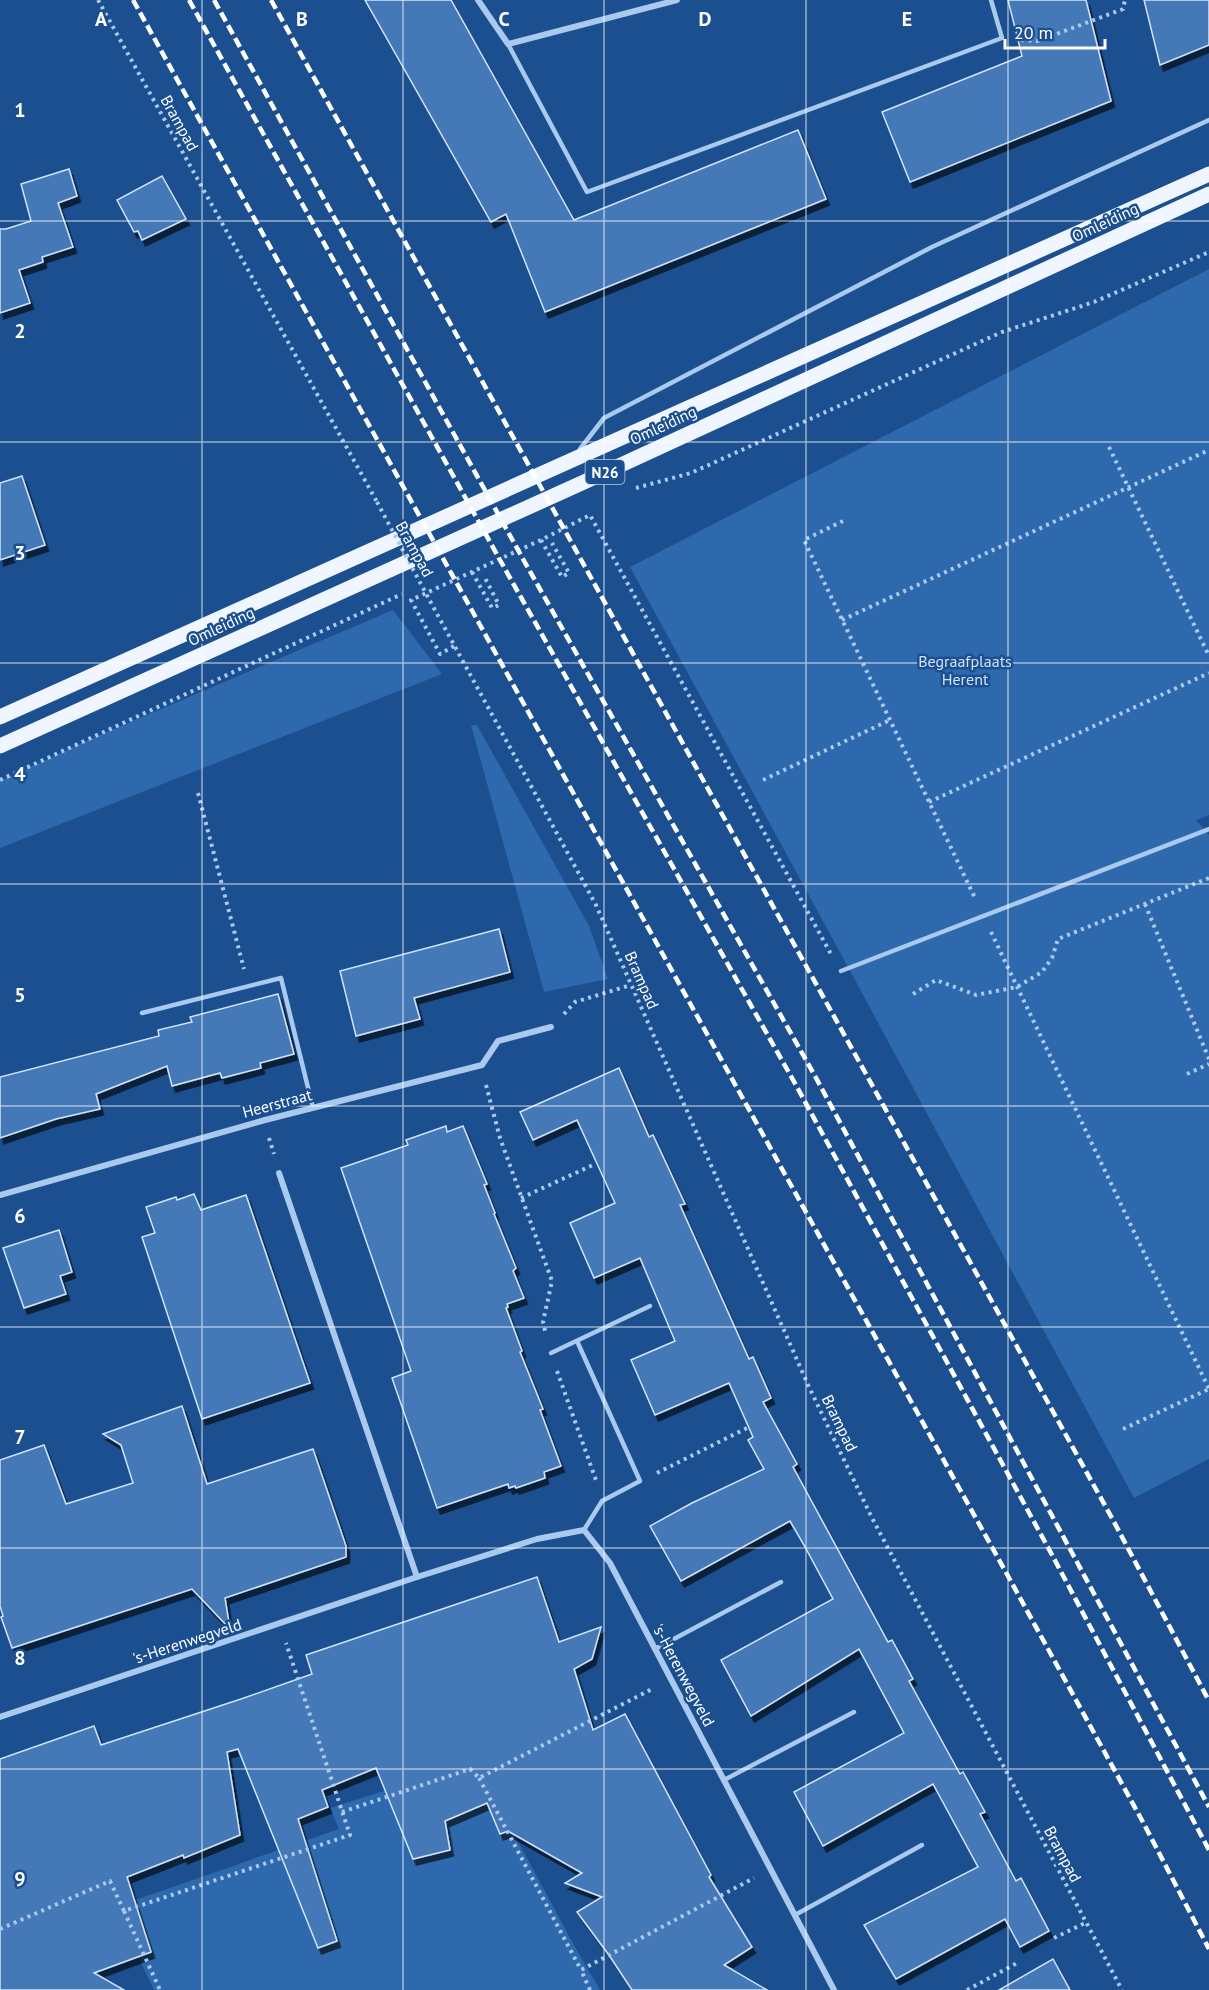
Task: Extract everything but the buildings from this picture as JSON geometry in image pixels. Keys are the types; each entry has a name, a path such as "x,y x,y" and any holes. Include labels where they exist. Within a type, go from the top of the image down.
{"main road":[{"name":"Omleiding","path":"0,717 370,548 1209,174"},
{"name":"Omleiding","path":"0,746 584,482 1209,194"}],"street":[{"path":"478,0 508,44 677,0"},
{"path":"482,1065 498,1041 551,1027"},
{"name":"Heerstraat","path":"0,1196 265,1120 482,1065"},
{"path":"279,1173 417,1577"},
{"name":"'s-Herenwegveld","path":"0,1717 280,1625 417,1577 537,1539 584,1530 610,1563 834,1990"}],"lane":[{"path":"508,44 587,192 1002,38 992,0"},
{"path":"573,459 604,418 932,247 1209,120"},
{"path":"841,971 1209,829"},
{"path":"142,1013 281,978 313,1108"},
{"path":"551,1353 650,1306"},
{"path":"577,1341 640,1481 602,1501 584,1530"},
{"path":"655,1649 781,1582"},
{"path":"724,1780 854,1712"},
{"path":"795,1915 922,1845"}],"path":[{"name":"Brampad","path":"98,0 596,904 809,1387 866,1505 1122,1990"},
{"path":"1002,38 1038,41 1123,9 1125,0"},
{"path":"635,488 691,473 1002,332 1094,302 1209,252"},
{"path":"1109,447 1209,656"},
{"path":"842,620 1209,450"},
{"path":"454,646 440,654 411,600 542,540 590,514 841,971"},
{"path":"843,520 804,540 1209,1389 1123,1429"},
{"path":"542,540 562,577 568,573 552,543"},
{"path":"472,572 492,608 499,604 484,576"},
{"path":"421,586 431,581"},
{"path":"0,780 410,591"},
{"path":"929,802 1209,674"},
{"path":"763,780 890,720"},
{"path":"198,793 248,986"},
{"path":"913,994 936,980 976,995 1017,987 1042,972 1052,958 1058,939 1209,879"},
{"path":"1145,904 1209,1059"},
{"path":"575,1002 631,985"},
{"path":"1187,1074 1209,1064"},
{"path":"482,1065 500,1138 552,1281 543,1322 551,1353 602,1501"},
{"path":"265,1120 279,1173"},
{"path":"520,1198 593,1165"},
{"path":"640,1481 749,1427"},
{"path":"124,1911 350,1835 280,1625"},
{"path":"479,1778 671,1679"},
{"path":"342,1812 470,1769 479,1778 590,1990"},
{"path":"581,1970 771,1869"},
{"path":"0,1929 110,1881 160,1990"},
{"path":"1054,1938 1085,1923"},
{"path":"967,1990 1019,1962"}],"green space":[{"name":"Begraafplaats Herent","path":"1209,269 1209,815 1196,820 1209,835 1209,1459 1134,1498 630,567"},
{"path":"393,610 442,674 0,848 0,781 86,741"},
{"path":"471,725 477,725 589,926 608,979 544,992"},
{"path":"475,1762 600,1990 154,1990 115,1907 339,1829 330,1808"}],"railway":[{"path":"133,0 1008,1576 1144,1824 1209,1949"},
{"path":"189,0 505,569 797,1087 1051,1553 1209,1850"},
{"path":"214,0 523,559 815,1076 1209,1807"},
{"path":"271,0 1113,1520 1209,1701"}]}
